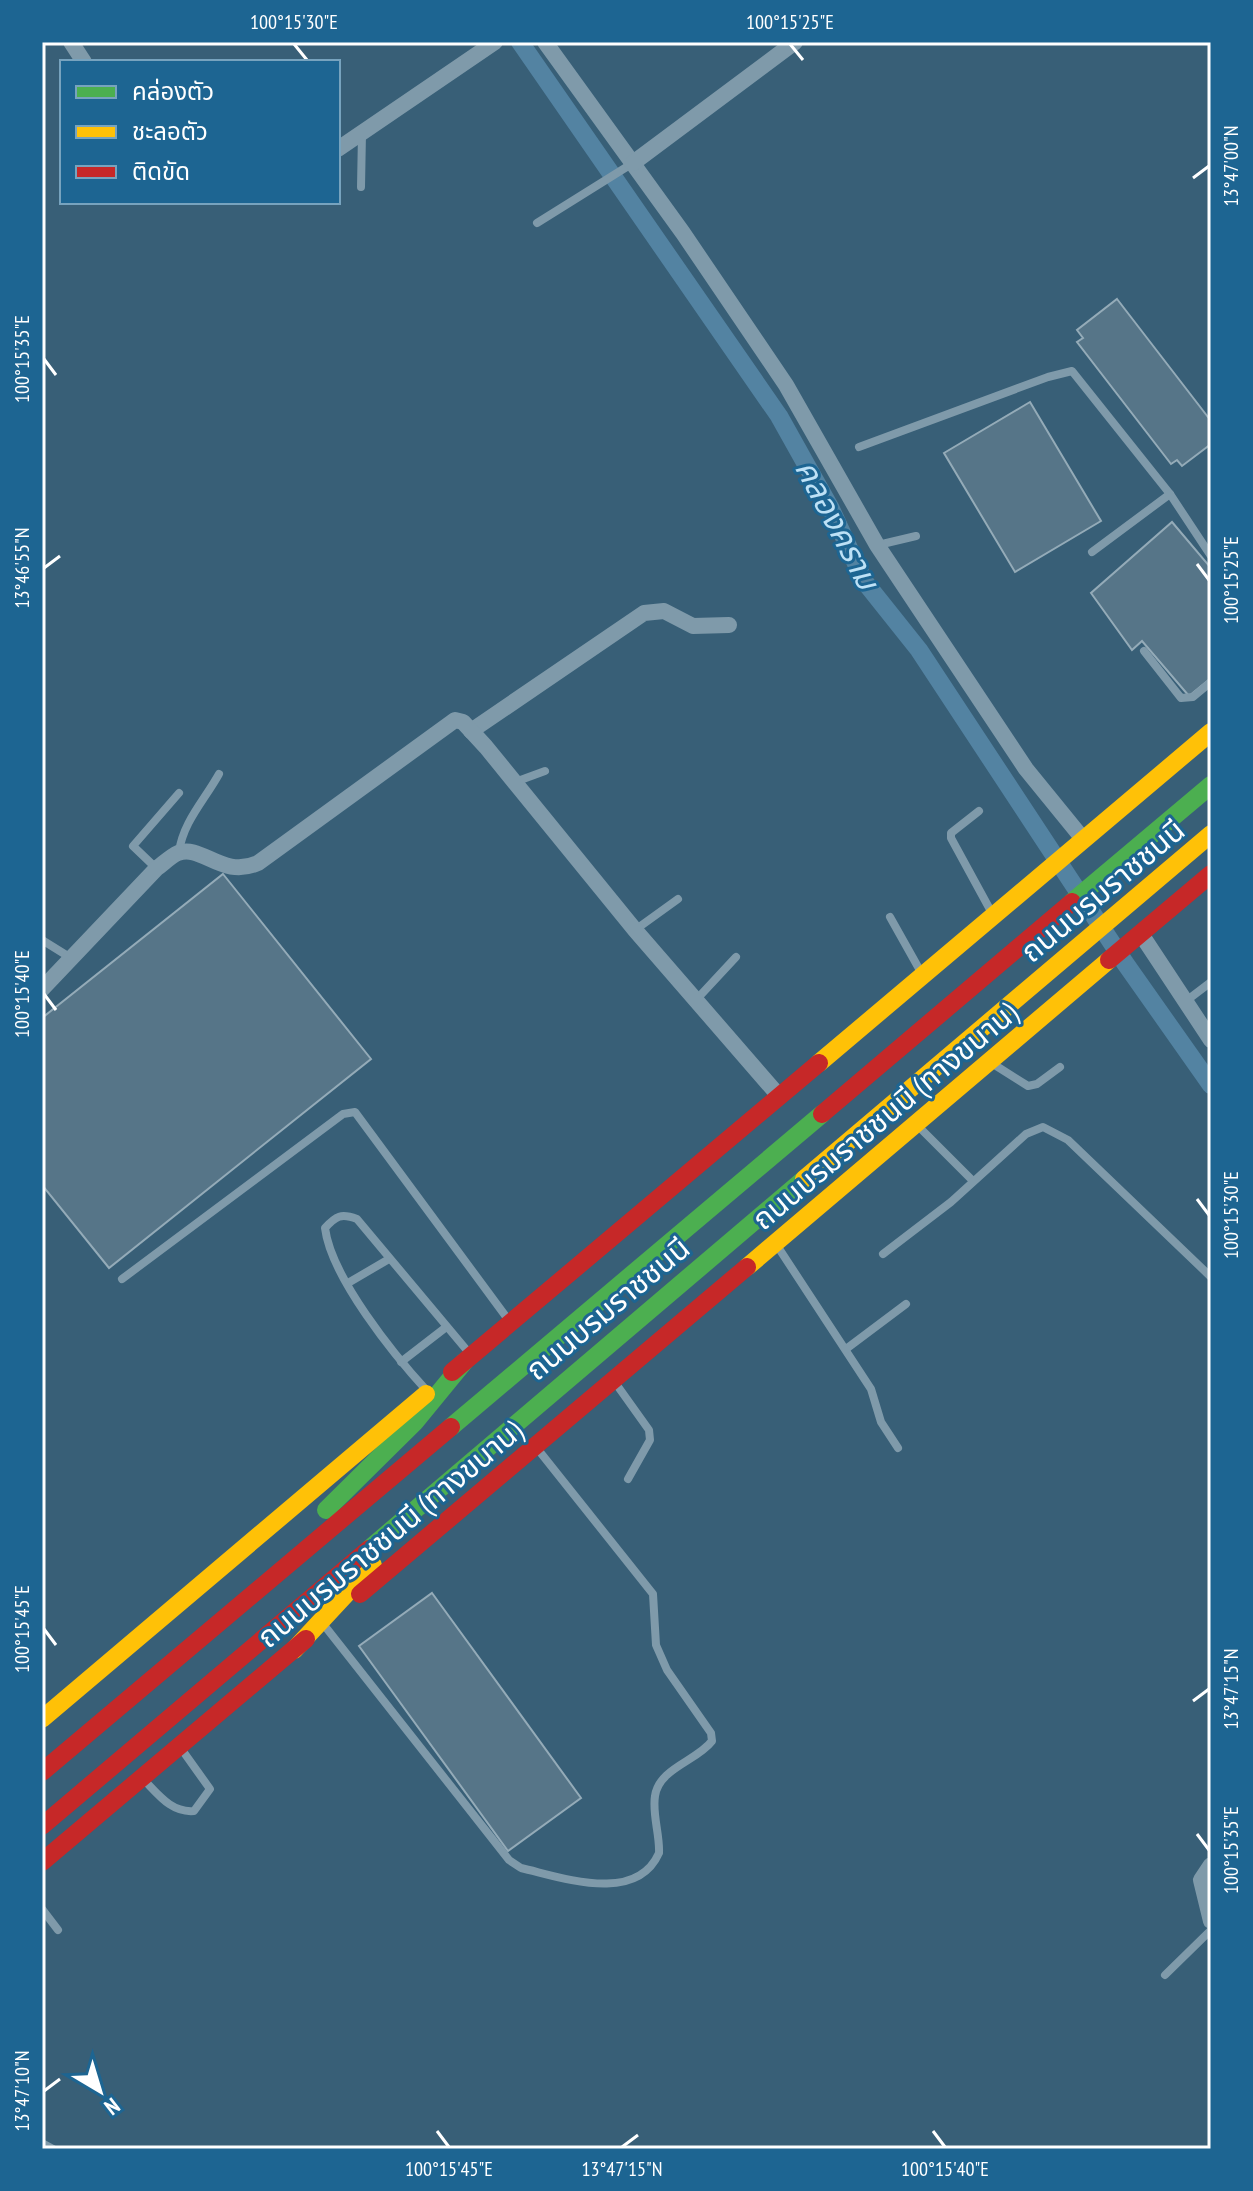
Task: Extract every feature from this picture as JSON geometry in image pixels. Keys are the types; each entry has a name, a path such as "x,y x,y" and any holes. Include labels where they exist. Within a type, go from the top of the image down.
{"main road":[{"path":"42,1719 1211,732"},
{"name":"ถนนบรมราชชนนี","path":"42,1772 1211,785"},
{"name":"ถนนบรมราชชนนี","path":"42,1826 1211,834"},
{"name":"ถนนบรมราชชนนี (ทางขนาน)","path":"42,1862 1211,874"},
{"path":"272,1576 312,1525 415,1422 468,1359"},
{"path":"294,1650 485,1448"}],"street":[{"path":"71,42 83,60"},
{"path":"340,148 481,48 495,42"},
{"path":"545,42 626,168 786,385 877,545 1026,769 1081,841"},
{"path":"626,168 795,42"},
{"path":"471,731 644,613 664,611 693,626 729,625"},
{"path":"42,989 157,868 179,852 194,853 231,869 244,869 258,863 447,722 463,722 635,930 779,1096"},
{"path":"1138,936 1211,1040"},
{"path":"1211,1865 1201,1880 1211,1921"}],"lane":[{"path":"361,187 362,132"},
{"path":"537,223 626,168"},
{"path":"859,447 1048,377 1072,371 1170,494 1211,556"},
{"path":"1092,552 1170,494"},
{"path":"877,545 916,536"},
{"path":"1144,651 1181,698 1193,697 1211,682"},
{"path":"515,783 545,771"},
{"path":"179,852 183,828 202,805 219,774"},
{"path":"157,868 133,846 179,793"},
{"path":"979,811 959,824 951,833 951,838 993,915"},
{"path":"635,930 678,899"},
{"path":"890,917 922,975"},
{"path":"42,940 71,958"},
{"path":"696,1000 736,957"},
{"path":"1185,1002 1211,982"},
{"path":"990,1062 1028,1086 1037,1084 1060,1067"},
{"path":"122,1279 343,1114 355,1112 510,1323"},
{"path":"916,1125 973,1181"},
{"path":"883,1254 1026,1134 1043,1127 1053,1130 1211,1277"},
{"path":"428,1392 401,1362 348,1283 327,1244 325,1228 335,1217 345,1214 357,1219 468,1359"},
{"path":"775,1244 804,1293 871,1389 881,1422 898,1448"},
{"path":"348,1283 389,1259"},
{"path":"846,1349 906,1304"},
{"path":"401,1362 445,1328"},
{"path":"613,1380 647,1422 649,1430 650,1440 628,1479"},
{"path":"324,1625 509,1860 521,1868 608,1884 645,1871 659,1853 654,1799 658,1785 705,1750 712,1741 711,1733 667,1670 656,1645 653,1594 536,1446"},
{"path":"141,1778 170,1806 182,1812 194,1811 210,1789 179,1747"},
{"path":"42,1909 58,1930"},
{"path":"1165,1975 1211,1930"},
{"path":"42,2143 53,2149"}],"building":[{"path":"1117,299 1211,421 1211,444 1182,466 1177,460 1171,464 1077,342 1083,338 1077,330"},
{"path":"1030,402 1101,521 1015,572 944,453"},
{"path":"1172,522 1211,568 1211,678 1189,696 1142,641 1132,650 1091,593"},
{"path":"223,874 371,1059 109,1268 42,1185 42,1018"},
{"path":"432,1593 581,1798 508,1851 359,1646"}],"waterway":[{"name":"คลองคราม","path":"520,42 779,416 831,509 864,581 919,650 1125,963 1211,1085"}],"traffic: fast":[{"path":"1072,902 1211,785"},
{"path":"451,1427 822,1114"},
{"path":"369,1549 804,1179"},
{"path":"326,1510 415,1422 465,1361"}],"traffic: slow":[{"path":"819,1063 1211,732"},
{"path":"804,1179 1211,834"},
{"path":"747,1267 1109,960"},
{"path":"42,1719 426,1394"},
{"path":"294,1650 373,1565"}],"traffic: jam":[{"path":"1109,960 1211,874"},
{"path":"822,1114 1072,902"},
{"path":"452,1372 819,1063"},
{"path":"360,1594 747,1267"},
{"path":"42,1772 451,1427"},
{"path":"42,1826 369,1549"},
{"path":"42,1862 306,1639"}]}
